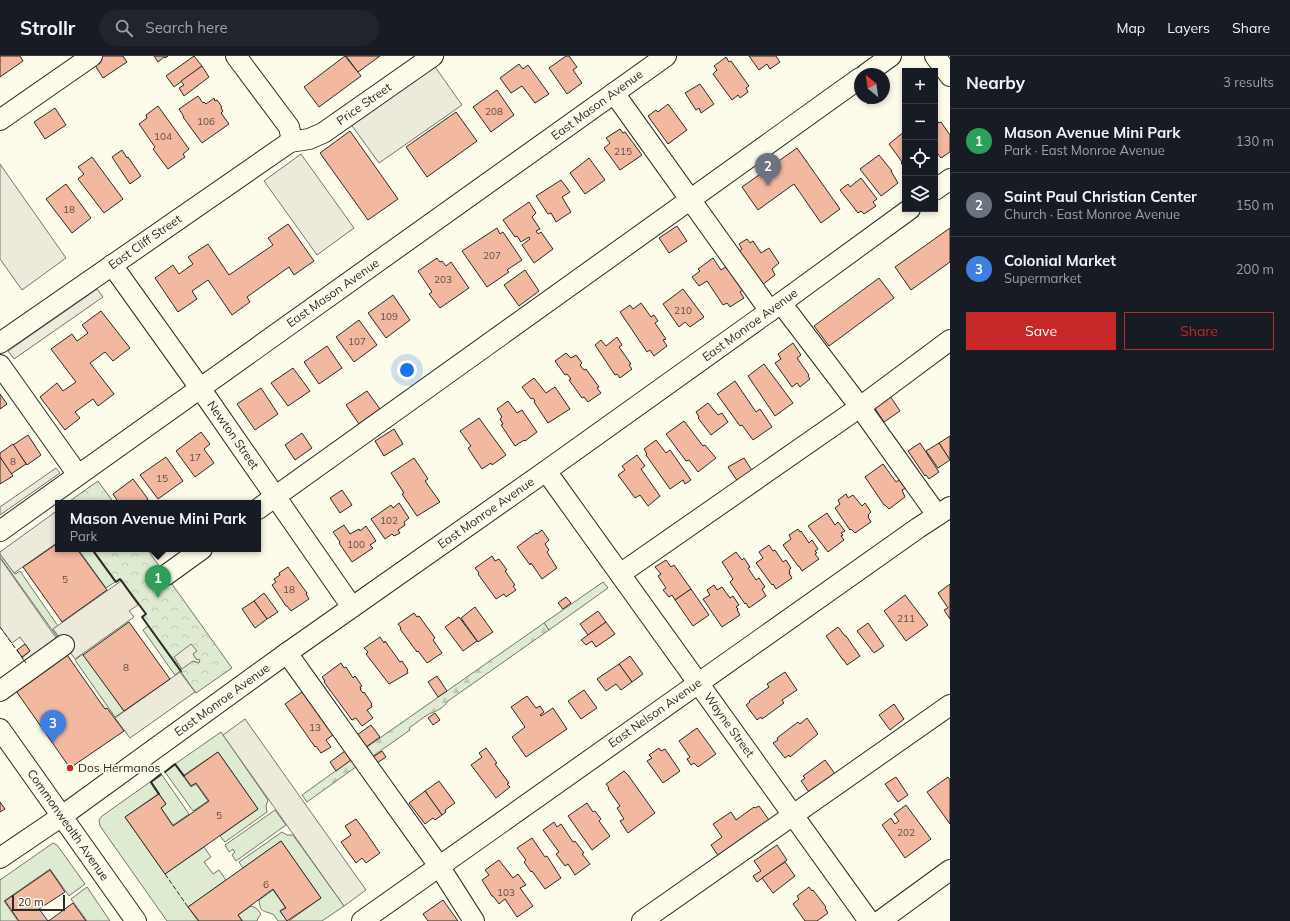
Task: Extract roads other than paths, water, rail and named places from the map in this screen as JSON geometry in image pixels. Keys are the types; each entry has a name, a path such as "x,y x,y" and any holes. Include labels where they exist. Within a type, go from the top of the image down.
{"street":[{"path":"0,120 92,56"},
{"path":"236,56 289,127 291,136 290,142"},
{"name":"Price Street","path":"290,142 309,139 323,133 433,56"},
{"name":"East Mason Avenue","path":"0,531 666,56"},
{"path":"874,68 891,56"},
{"path":"935,56 950,76"},
{"path":"261,507 854,82"},
{"path":"614,93 691,199 776,307 860,407 944,511"},
{"name":"East Cliff Street","path":"0,343 290,142"},
{"path":"938,188 950,179"},
{"name":"East Monroe Avenue","path":"0,858 62,816 352,606 546,471 776,307 906,212"},
{"name":"Newton Street","path":"112,265 352,606"},
{"path":"620,574 860,407 950,340"},
{"path":"0,365 78,475"},
{"name":"Wayne Street","path":"546,471 869,921"},
{"name":"East Nelson Avenue","path":"362,921 944,511"},
{"path":"166,575 198,552"},
{"path":"0,691 64,645"},
{"path":"287,653 365,755 474,921"},
{"path":"642,921 950,705"},
{"name":"Commonwealth Avenue","path":"0,728 136,921"},
{"path":"880,921 950,870"}],"place":[{"name":"Saint Paul Christian Center","path":"768,186"},
{"name":"Mason Avenue Mini Park","path":"158,598"},
{"name":"Colonial Market","path":"53,743"},
{"name":"Dos Hermanos","path":"70,768"}]}
